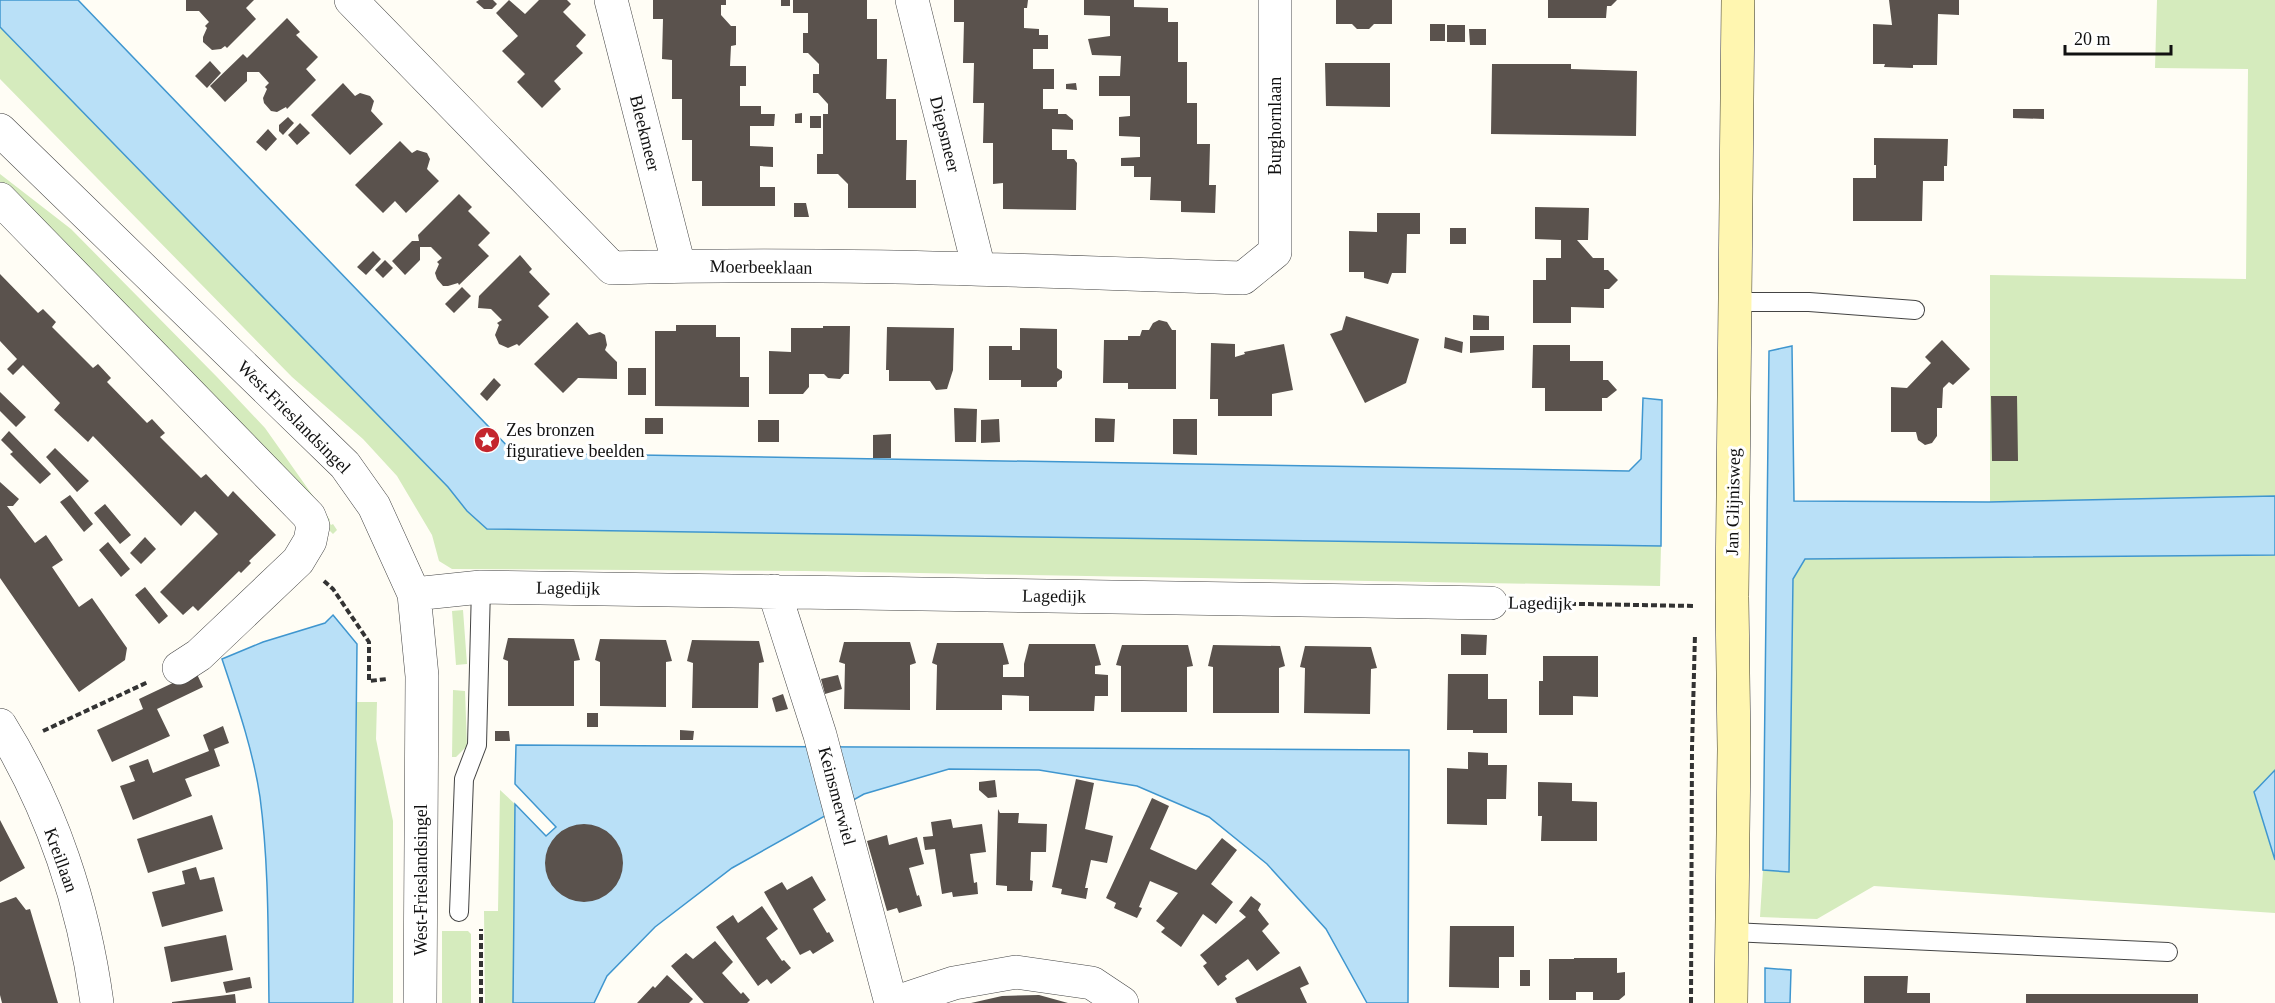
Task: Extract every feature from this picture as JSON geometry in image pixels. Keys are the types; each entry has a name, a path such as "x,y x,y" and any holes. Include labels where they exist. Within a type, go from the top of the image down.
{"street":[{"name":"Moerbeeklaan","path":"351,0 612,268 679,266 979,269 1244,278 1275,252"},
{"name":"Bleekmeer","path":"611,0 679,266"},
{"name":"Diepsmeer","path":"912,0 979,269"},
{"name":"Burghornlaan","path":"1275,0 1275,252"},
{"name":"Jan Glijnisweg","path":"1731,1003 1738,0"},
{"name":"West-Frieslandsingel","path":"0,130 345,465 374,506 414,594 422,676 420,1003"},
{"path":"0,199 309,516 313,526 310,541 298,561 199,656 178,668"},
{"name":"Lagedijk","path":"414,594 481,587 1491,603"},
{"name":"Keinsmerwiel","path":"774,591 820,735 892,1003 954,982 1016,972 1092,983 1122,1003"},
{"name":"Kreillaan","path":"6,735 34,790 68,870 93,968 97,1003"}],"lane":[{"path":"1735,302 1809,302 1916,310"},
{"path":"459,912 464,779 477,745 481,587"},
{"path":"1732,932 2168,952"}],"path":[{"path":"333,589 369,642"},
{"name":"Lagedijk","path":"1491,603 1695,606"},
{"path":"6,735 178,668"},
{"path":"459,912 459,922 481,924 481,1003"}],"green space":[{"path":"2157,0 2275,0 2275,496 1990,502 1990,275 2246,279 2248,69 2155,68"},
{"path":"0,27 448,487 467,511 487,529 1661,546 1660,586 805,571 452,569 439,561 432,535 397,476 363,439 292,377 0,79"},
{"path":"0,174 71,229 265,428 330,520 331,525 333,524 337,530 333,534 328,524 0,186"},
{"path":"2275,555 2275,770 2254,792 2275,860 2275,913 1874,886 1817,919 1760,917 1763,870 1789,872 1793,579 1805,559"},
{"path":"463,610 467,664 456,665 452,611"},
{"path":"453,690 465,691 467,746 456,757 452,757"},
{"path":"357,702 377,702 376,739 393,821 393,1003 354,1003"},
{"path":"500,790 515,804 513,1003 485,1003 484,911 498,911"},
{"path":"442,931 468,931 471,934 471,1003 442,1003"}],"water":[{"path":"0,0 78,0 514,453 1629,471 1641,459 1643,398 1662,400 1661,546 487,529 467,511 448,487 0,27"},
{"path":"1792,346 1794,501 1989,502 2275,496 2275,555 1805,559 1793,579 1789,872 1763,870 1769,351"},
{"path":"333,615 357,644 353,1003 269,1003 267,874 260,797 249,745 222,659 263,642 325,623"},
{"path":"516,745 1409,750 1408,1003 1367,1003 1326,929 1267,864 1209,817 1137,786 1039,770 949,769 864,794 732,868 655,927 607,976 594,1003 513,1003 515,804 546,836 556,827 515,784"},
{"path":"2275,770 2275,860 2254,792"},
{"path":"1765,968 1791,970 1790,1003 1765,1003"}],"building":[{"path":"186,0 254,0 246,8 256,19 227,48 225,46 212,50 203,42 207,28 205,26 209,22 199,11 186,11"},
{"path":"493,0 497,4 492,9 484,9 476,2"},
{"path":"509,0 525,14 539,0 567,0 571,4 563,12 586,35 576,46 583,53 554,81 561,89 542,108 517,82 525,74 502,51 518,36 496,13"},
{"path":"653,0 726,0 726,5 721,5 721,15 731,26 736,26 736,45 731,46 730,66 746,66 746,86 740,86 740,106 761,106 761,114 775,114 774,126 750,126 750,146 773,147 773,167 760,166 760,187 775,187 775,206 702,206 702,181 692,181 692,140 682,140 682,99 672,99 672,60 662,59 663,19 653,19"},
{"path":"781,0 790,0 790,6 781,6"},
{"path":"793,0 867,0 867,19 877,19 877,59 887,59 886,99 896,99 896,140 907,140 906,180 916,180 916,208 848,208 848,184 838,174 817,174 817,154 823,154 823,114 828,114 828,104 818,93 813,93 813,74 819,74 819,64 808,53 803,53 803,33 808,33 808,13 793,13"},
{"path":"954,0 1028,0 1027,8 1024,8 1024,28 1039,29 1039,35 1048,35 1048,49 1033,49 1033,69 1054,69 1054,89 1043,89 1043,109 1058,109 1058,114 1066,114 1073,120 1073,130 1052,129 1052,150 1067,150 1067,159 1074,159 1077,163 1076,210 1003,209 1003,183 993,184 993,143 983,143 984,103 973,103 974,63 963,63 964,22 954,22"},
{"path":"1084,0 1134,0 1134,7 1168,8 1168,22 1178,22 1178,62 1187,62 1187,103 1197,103 1197,144 1210,144 1209,185 1216,185 1215,213 1181,212 1181,201 1150,200 1151,177 1134,177 1134,166 1121,166 1121,158 1140,157 1140,137 1119,136 1119,117 1130,116 1130,96 1099,96 1099,76 1120,76 1121,56 1092,55 1088,39 1110,36 1110,16 1084,15"},
{"path":"1336,0 1392,0 1392,24 1374,24 1369,29 1357,29 1352,24 1336,24"},
{"path":"1548,0 1617,0 1611,6 1607,6 1606,18 1548,18"},
{"path":"1889,0 1959,0 1959,15 1938,14 1937,65 1913,65 1913,68 1884,67 1885,64 1873,64 1873,24 1892,25"},
{"path":"287,18 300,32 296,35 318,57 306,69 316,80 287,109 286,107 277,112 271,111 264,103 263,98 267,89 265,87 269,83 259,72 247,72 247,81 225,102 210,86 243,54 247,58"},
{"path":"1430,24 1445,24 1445,41 1430,41"},
{"path":"1447,25 1465,25 1465,42 1447,42"},
{"path":"1469,29 1486,29 1486,45 1470,45"},
{"path":"210,61 221,73 207,88 195,76"},
{"path":"1325,63 1390,63 1390,107 1326,106"},
{"path":"1492,64 1571,64 1571,69 1637,71 1636,136 1491,134"},
{"path":"343,83 355,96 360,93 370,96 374,101 371,111 383,124 350,155 311,115"},
{"path":"1076,83 1077,90 1066,89 1066,84"},
{"path":"2013,109 2044,109 2044,119 2013,118"},
{"path":"802,113 802,123 795,123 795,114"},
{"path":"810,116 821,116 821,128 810,128"},
{"path":"288,117 294,123 283,135 279,131 279,125"},
{"path":"300,123 310,133 297,145 288,135"},
{"path":"268,129 277,139 266,151 256,142"},
{"path":"1874,138 1948,139 1944,181 1923,181 1922,221 1853,221 1853,178 1876,178"},
{"path":"400,141 412,153 417,150 427,153 430,159 427,169 439,181 406,213 395,201 383,213 355,185"},
{"path":"459,194 472,207 468,211 490,233 478,245 489,256 459,285 458,283 443,286 435,273 439,264 437,262 442,258 431,247 420,247 420,260 405,275 392,261 412,241 419,241 418,235"},
{"path":"794,203 806,203 809,217 794,217"},
{"path":"1535,207 1589,208 1588,240 1577,240 1593,258 1604,258 1604,270 1608,270 1618,280 1609,289 1604,289 1604,308 1571,307 1571,323 1533,323 1533,280 1546,280 1546,258 1561,258 1561,240 1535,239"},
{"path":"1377,213 1420,213 1420,234 1407,234 1406,273 1392,273 1388,284 1364,278 1364,272 1349,272 1349,231 1377,232"},
{"path":"1450,228 1466,228 1466,244 1450,244"},
{"path":"373,251 381,259 366,275 357,267"},
{"path":"520,255 532,269 529,272 550,294 538,306 549,317 519,346 517,344 508,348 499,344 495,335 499,325 497,323 502,320 491,309 478,308 479,296"},
{"path":"385,260 393,268 383,278 375,270"},
{"path":"0,274 38,313 43,309 56,322 52,327 93,368 98,364 111,378 107,382 147,423 152,419 165,433 160,437 201,478 206,474 228,497 233,491 276,535 249,561 251,563 241,573 239,571 198,611 193,606 183,615 160,592 218,534 195,511 181,526 93,436 88,442 54,410 60,403 23,365 13,375 7,369 17,359 0,341"},
{"path":"462,287 471,296 454,313 445,304"},
{"path":"1473,315 1489,316 1489,330 1473,330"},
{"path":"1346,316 1419,339 1406,383 1365,403 1330,334 1342,330"},
{"path":"1159,320 1167,322 1172,330 1176,330 1176,389 1128,389 1128,383 1103,383 1104,340 1128,340 1128,336 1140,336 1142,330 1149,330 1153,323"},
{"path":"577,322 589,335 600,332 605,335 607,345 605,350 617,362 617,379 578,378 563,393 534,364"},
{"path":"676,325 716,325 716,337 740,337 740,377 749,377 749,407 655,406 655,331 676,331"},
{"path":"823,326 850,326 849,374 844,374 840,379 828,378 824,374 809,374 809,387 803,394 769,394 769,351 791,352 791,328 823,328"},
{"path":"887,327 954,328 953,370 947,389 936,390 930,381 889,381 889,370 886,370"},
{"path":"1020,328 1057,329 1057,368 1062,371 1062,378 1057,382 1057,387 1021,387 1021,380 989,380 989,346 1012,346 1012,350 1020,350"},
{"path":"1470,336 1504,336 1504,350 1470,353"},
{"path":"1445,337 1463,342 1462,353 1444,348"},
{"path":"1942,340 1970,369 1953,385 1949,382 1943,388 1942,408 1937,408 1937,436 1932,443 1925,445 1918,440 1916,432 1891,432 1891,387 1907,388 1931,363 1925,357"},
{"path":"1211,343 1235,344 1235,357 1245,354 1244,352 1284,344 1293,390 1272,394 1272,416 1218,416 1218,399 1210,399"},
{"path":"1533,345 1570,345 1570,361 1603,361 1603,380 1608,380 1617,390 1607,398 1602,398 1602,411 1545,411 1545,388 1532,388"},
{"path":"628,368 646,368 646,395 628,395"},
{"path":"494,378 501,385 487,401 480,394"},
{"path":"0,392 26,417 16,427 0,411"},
{"path":"1991,396 2017,396 2018,461 1992,461"},
{"path":"954,408 977,409 976,442 955,442"},
{"path":"645,418 663,418 663,434 645,434"},
{"path":"1095,418 1115,419 1114,442 1095,442"},
{"path":"999,419 1000,442 981,443 981,420"},
{"path":"1173,419 1197,419 1197,455 1173,454"},
{"path":"758,420 779,420 779,442 758,442"},
{"path":"9,431 51,474 40,484 10,454 13,452 1,440"},
{"path":"891,434 891,458 873,458 873,435"},
{"path":"55,448 89,481 77,492 46,457"},
{"path":"0,482 19,499 13,506 7,506 35,543 46,535 63,560 52,567 79,607 92,598 127,648 125,660 79,692 0,578"},
{"path":"70,495 93,524 84,532 60,502"},
{"path":"105,504 131,535 120,544 94,513"},
{"path":"145,537 156,549 141,564 130,553"},
{"path":"108,542 130,569 121,577 99,550"},
{"path":"145,587 168,616 159,624 135,595"},
{"path":"1461,634 1487,635 1486,655 1461,655"},
{"path":"508,638 574,639 580,660 574,661 574,706 508,706 508,661 503,659"},
{"path":"600,639 666,640 672,661 666,662 666,707 600,706 600,662 595,660"},
{"path":"692,640 759,641 764,662 759,663 758,708 692,708 693,663 687,661"},
{"path":"844,642 910,642 916,663 910,665 910,710 844,709 845,664 839,662"},
{"path":"937,643 1003,643 1009,664 1003,665 1003,677 1024,677 1024,664 1029,644 1095,644 1101,665 1095,666 1095,674 1108,675 1108,696 1095,696 1094,711 1029,711 1029,696 1002,695 1002,710 936,710 937,665 932,663"},
{"path":"1122,645 1188,645 1193,666 1187,667 1187,712 1121,712 1121,666 1116,665"},
{"path":"1213,645 1280,646 1285,666 1279,668 1279,713 1213,713 1213,667 1208,666"},
{"path":"1305,646 1371,647 1377,668 1371,669 1370,714 1304,713 1305,668 1300,667"},
{"path":"1543,656 1598,656 1598,697 1573,696 1573,715 1539,715 1539,681 1543,681"},
{"path":"196,672 203,687 157,709 170,736 112,762 97,730 143,709 139,699"},
{"path":"1448,674 1488,674 1488,699 1507,699 1507,733 1447,730"},
{"path":"838,675 842,689 825,694 821,679"},
{"path":"783,694 788,709 776,712 772,698"},
{"path":"587,713 598,713 598,727 587,727"},
{"path":"223,726 229,743 214,749 220,766 185,779 192,796 133,820 120,786 135,781 129,766 148,759 153,773 209,751 203,735"},
{"path":"680,730 694,731 693,740 680,740"},
{"path":"495,731 509,731 510,741 495,741"},
{"path":"1468,752 1488,753 1488,765 1507,765 1506,799 1487,799 1487,825 1447,824 1447,768 1468,769"},
{"path":"1076,779 1094,783 1085,829 1113,836 1107,863 1091,860 1085,888 1088,888 1086,899 1061,894 1062,889 1052,887"},
{"path":"995,780 997,797 988,798 979,790 979,782"},
{"path":"1538,782 1572,783 1572,801 1597,802 1597,841 1541,841 1542,816 1538,816"},
{"path":"1152,798 1169,806 1150,849 1196,870 1222,838 1237,850 1211,884 1233,902 1216,924 1203,914 1181,947 1161,932 1165,928 1156,921 1178,893 1150,881 1137,918 1114,908 1116,903 1106,898"},
{"path":"998,809 1000,813 1019,813 1018,823 1047,824 1046,852 1031,852 1032,891 1007,891 1007,886 996,885"},
{"path":"212,815 223,849 148,873 137,839"},
{"path":"951,819 953,828 982,824 986,852 970,854 978,894 953,897 952,892 942,894 935,849 925,850 923,837 933,836 931,822"},
{"path":"0,820 25,868 0,882"},
{"path":"576,824 592,824 606,830 617,841 623,855 623,871 617,885 606,896 592,902 576,902 562,896 551,885 545,871 545,855 551,841 562,830"},
{"path":"887,835 889,845 917,837 924,864 909,868 922,906 899,913 897,908 887,911 867,841"},
{"path":"196,867 200,880 214,877 223,911 162,927 152,892 185,884 182,871"},
{"path":"812,876 826,900 813,909 834,941 813,954 810,950 800,955 764,892 782,882 787,890"},
{"path":"1251,896 1261,904 1258,910 1269,924 1262,931 1280,953 1257,971 1248,959 1225,976 1227,979 1218,986 1203,966 1207,963 1200,955 1246,917 1239,911"},
{"path":"16,897 26,910 30,909 58,1003 2,1003 0,995 0,903"},
{"path":"762,906 778,929 766,938 782,961 784,960 791,968 771,984 767,979 758,986 716,927 733,915 738,923"},
{"path":"1450,926 1514,926 1514,957 1499,957 1499,988 1449,987"},
{"path":"226,935 233,970 171,982 164,947"},
{"path":"715,941 733,962 722,973 741,994 743,992 750,1000 747,1003 704,1003 671,966 686,953 693,959"},
{"path":"1617,958 1617,973 1625,972 1625,995 1619,1000 1593,1000 1593,992 1576,992 1576,1000 1549,1000 1549,959"},
{"path":"1300,966 1309,984 1300,988 1307,1003 1237,1003 1235,998"},
{"path":"1520,970 1530,970 1530,986 1520,986"},
{"path":"667,975 693,999 689,1003 637,1003 653,986 655,988"},
{"path":"1864,976 1908,976 1907,993 1930,993 1930,1003 1864,1003"},
{"path":"250,977 252,988 226,993 223,982"},
{"path":"235,994 236,1003 172,1003 172,1002"},
{"path":"2026,994 2198,994 2198,1003 2026,1003"},
{"path":"1039,995 1068,1003 971,1003 1002,996"}],"place":[{"name":"Zes bronzen figuratieve beelden","path":"487,440"}]}
